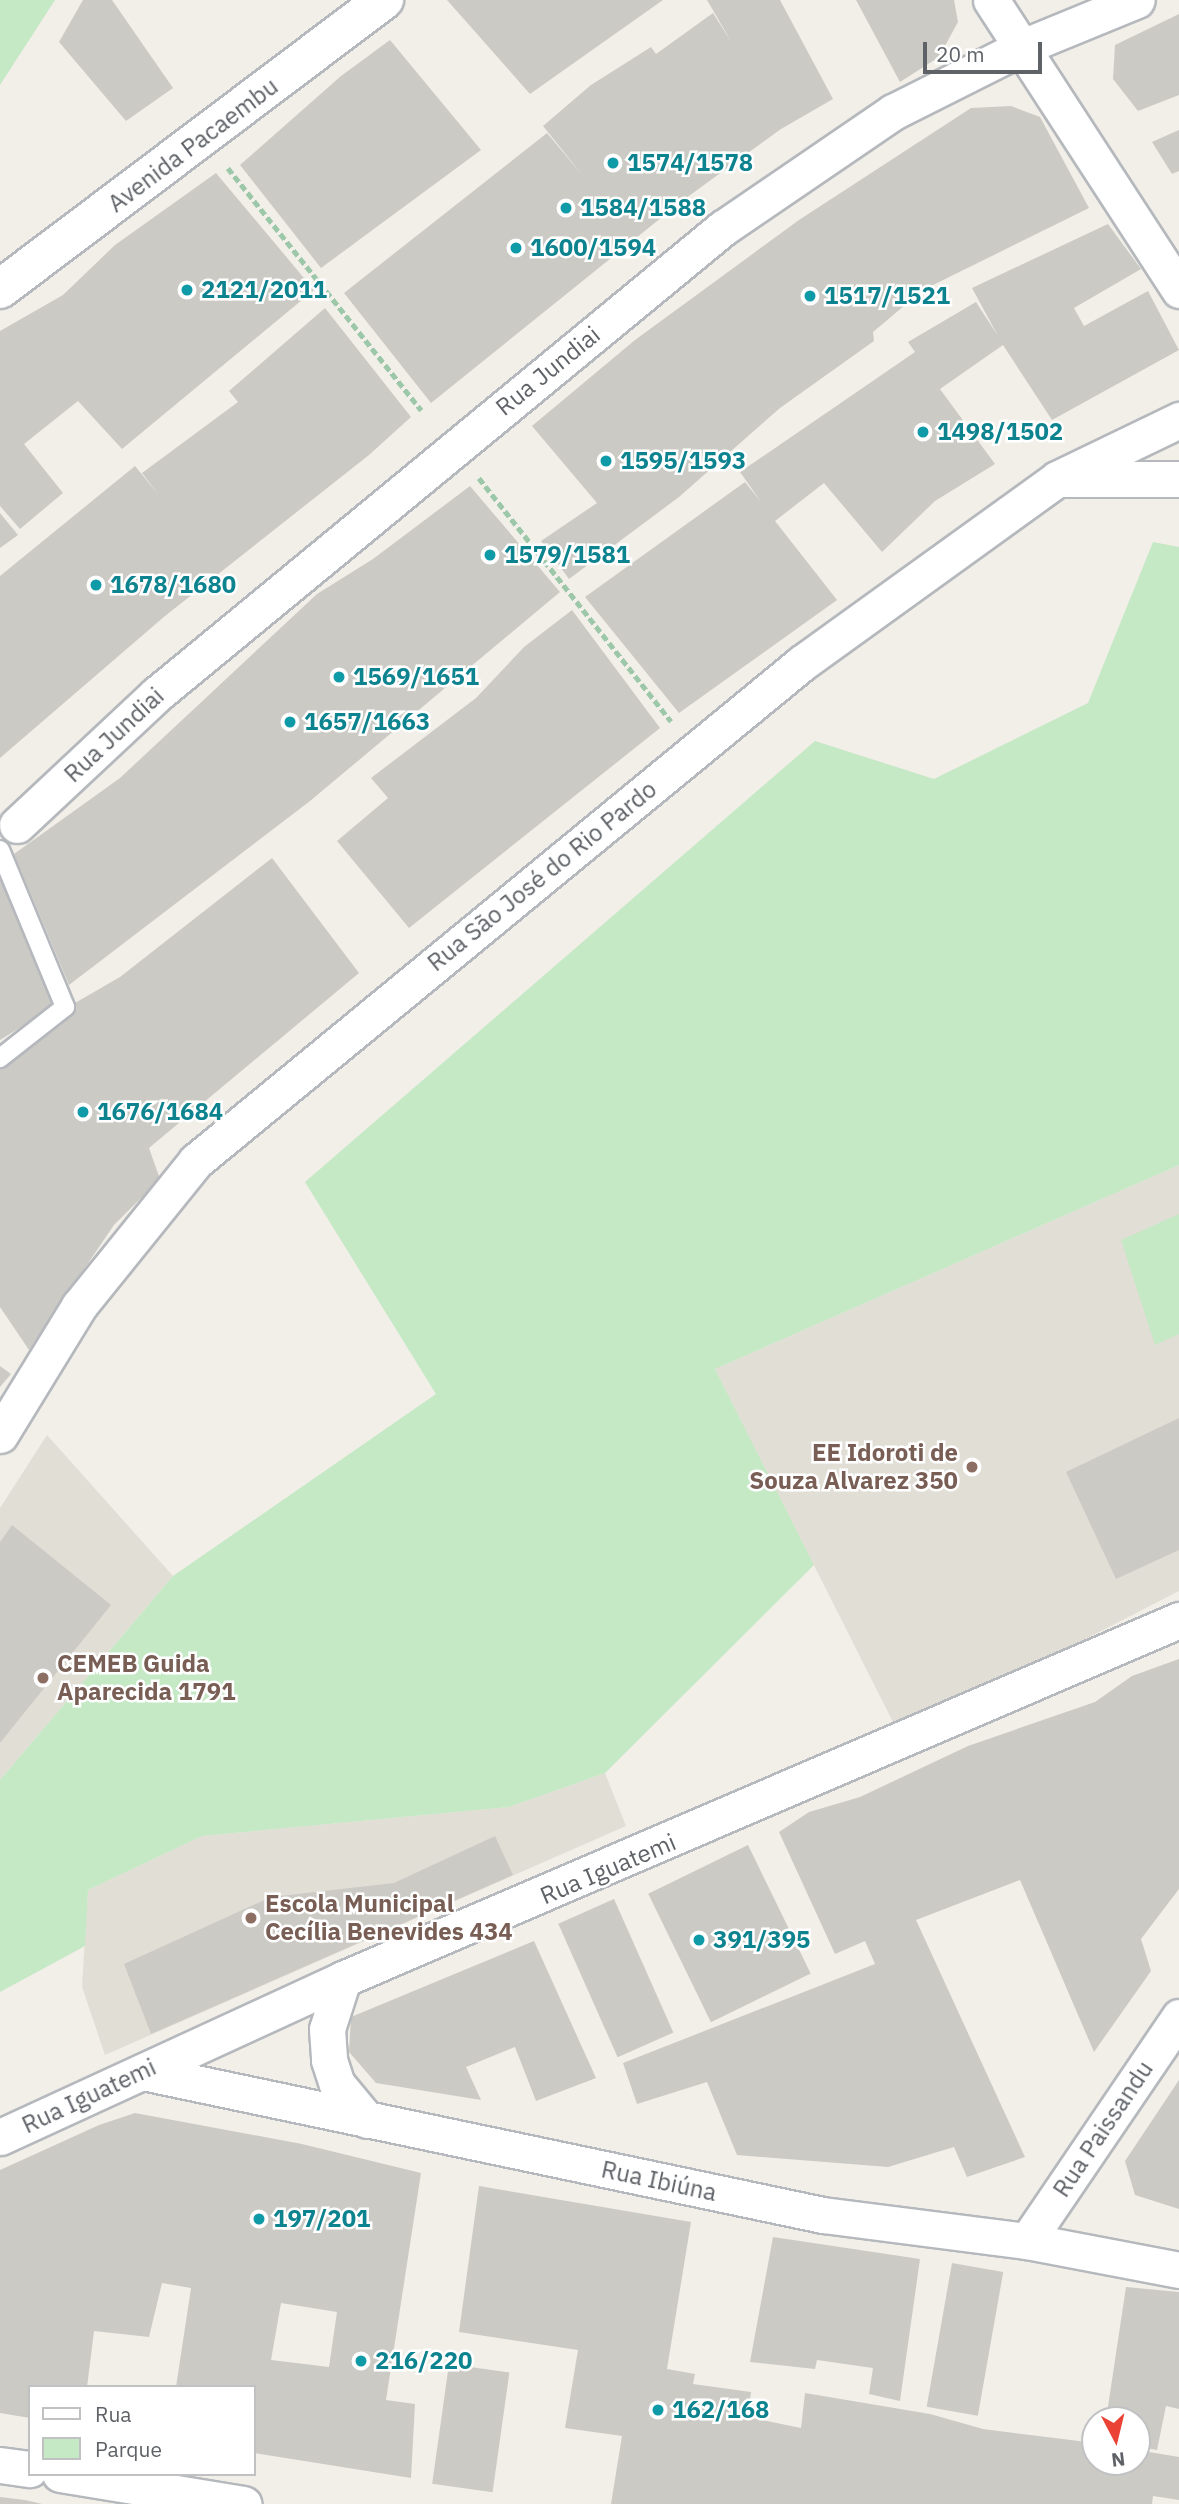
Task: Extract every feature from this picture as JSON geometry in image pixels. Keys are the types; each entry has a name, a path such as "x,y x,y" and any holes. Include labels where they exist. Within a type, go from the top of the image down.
{"main road":[{"name":"Avenida Pacaembu","path":"0,289 384,0"}],"street":[{"path":"991,0 1179,290"},
{"name":"Rua Jundiai","path":"4,837 157,694 723,228 893,112 1020,48 1137,0"},
{"name":"Rua São José do Rio Pardo","path":"0,1435 79,1306 195,1161 802,663 1057,479 1179,420"},
{"path":"1057,479 1179,479"},
{"name":"Rua Iguatemi","path":"0,2137 343,1979 1179,1620"},
{"path":"343,1979 327,2029 329,2060 337,2084 368,2120"},
{"name":"Rua Paissandu","path":"1027,2241 1179,2017"},
{"name":"Rua Ibiúna","path":"142,2072 823,2215 1027,2241 1179,2270"},
{"path":"0,2465 28,2469"},
{"path":"72,2476 244,2504"}],"lane":[{"path":"0,1058 65,1007 4,837"}],"path":[{"path":"228,168 421,410"},
{"path":"478,476 674,725"}],"shaded area":[{"name":"EE Idoroti de Souza Alvarez 350","path":"1179,1165 1179,1591 959,1704 896,1728 715,1369"},
{"name":"CEMEB Guida Aparecida 1791","path":"47,1435 173,1576 0,1780 0,1508"},
{"name":"Escola Municipal Cecília Benevides 434","path":"605,1773 626,1826 105,2055 82,1987 88,1890 202,1836 509,1807"}],"green space":[{"path":"0,0 55,0 0,85"},
{"path":"1153,542 1179,547 1179,1165 715,1369 814,1565 605,1773 509,1807 202,1836 88,1890 85,1946 0,1992 0,1780 173,1576 436,1394 305,1182 815,741 934,779 1088,703"},
{"path":"1179,1214 1179,1334 1155,1345 1121,1240"}],"building":[{"path":"83,0 112,0 173,88 126,121 59,42"},
{"path":"447,0 663,0 530,94"},
{"path":"707,0 780,0 833,99 781,129 682,201 431,403 344,293 547,133 584,177 543,126 591,85 651,47 656,54 713,13 732,43"},
{"path":"856,0 954,0 958,22 939,57 900,82"},
{"path":"1179,14 1179,95 1138,111 1113,79 1115,45"},
{"path":"390,40 481,150 321,268 240,165 341,76"},
{"path":"1011,106 1040,117 1089,208 923,290 873,332 874,341 780,408 679,497 569,579 541,541 597,503 532,426 635,340 799,220 971,108"},
{"path":"1179,130 1179,171 1172,174 1152,142"},
{"path":"216,173 314,290 122,449 78,401 24,444 63,493 20,529 0,506 0,331 63,295 115,245"},
{"path":"1108,224 1141,269 1074,308 1084,326 1148,291 1179,350 1052,420 1003,345 940,389 995,464 935,501 882,552 824,483 775,521 837,600 679,713 585,597 745,482 761,502 740,472 915,352 908,342 976,302 998,336 972,288"},
{"path":"325,308 411,417 369,455 165,616 0,758 0,576 135,466 158,494 142,473 238,402 229,391"},
{"path":"470,486 560,592 310,801 69,985 14,854 120,778 317,594 373,559"},
{"path":"0,513 18,535 0,548"},
{"path":"572,610 660,728 409,928 337,841 388,798 371,778 476,698 524,647"},
{"path":"272,858 359,973 149,1148 160,1179 114,1225 29,1350 0,1307 0,1069 75,1003 120,977"},
{"path":"0,875 55,1006 0,1040"},
{"path":"0,1366 11,1374 0,1387"},
{"path":"1179,1418 1179,1550 1116,1579 1066,1472"},
{"path":"12,1525 111,1605 0,1743 0,1542"},
{"path":"1179,1659 1179,1889 1141,1939 1151,1971 1094,2052 1020,1880 916,1920 1025,2157 967,2177 954,2147 888,2167 737,2155 707,2082 637,2104 623,2063 875,1964 865,1941 835,1954 779,1832 809,1812 860,1797 968,1746 1095,1702 1132,1676"},
{"path":"495,1836 513,1875 151,2034 124,1964 271,1897 394,1883"},
{"path":"748,1845 811,1974 711,2022 648,1894"},
{"path":"614,1899 673,2032 618,2057 558,1924"},
{"path":"534,1941 596,2078 536,2101 515,2047 466,2067 481,2100 376,2083 349,2052 351,2017"},
{"path":"1179,2080 1179,2209 1135,2195 1125,2161"},
{"path":"135,2113 302,2144 421,2173 386,2400 415,2404 411,2478 256,2453 256,2385 176,2385 191,2288 162,2283 149,2337 94,2331 87,2385 28,2385 28,2418 0,2413 0,2170 99,2125","holes":["281,2303 337,2312 329,2367 271,2360"]},
{"path":"479,2186 691,2222 667,2369 695,2374 693,2384 751,2392 748,2417 801,2428 805,2393 930,2414 983,2429 1081,2441 1081,2476 1151,2476 1151,2452 1179,2457 1179,2500 1153,2496 1152,2504 611,2504 622,2436 565,2428 578,2350 459,2332"},
{"path":"773,2237 920,2259 900,2401 869,2394 873,2368 817,2360 815,2369 750,2362"},
{"path":"952,2263 1003,2272 978,2416 927,2407"},
{"path":"1126,2287 1179,2292 1179,2409 1166,2406 1157,2450 1151,2449 1151,2406 1108,2406"},
{"path":"449,2364 509,2372 493,2492 432,2484"},
{"path":"0,2497 25,2500 42,2504 0,2504"}],"place":[{"name":"1574/1578","path":"613,163"},
{"name":"1584/1588","path":"566,208"},
{"name":"1600/1594","path":"516,248"},
{"name":"2121/2011","path":"187,290"},
{"name":"1517/1521","path":"810,296"},
{"name":"1498/1502","path":"923,432"},
{"name":"1595/1593","path":"606,461"},
{"name":"1579/1581","path":"490,555"},
{"name":"1678/1680","path":"96,585"},
{"name":"1569/1651","path":"339,677"},
{"name":"1657/1663","path":"290,722"},
{"name":"1676/1684","path":"83,1112"},
{"name":"EE Idoroti de Souza Alvarez 350","path":"972,1467"},
{"name":"CEMEB Guida Aparecida 1791","path":"43,1678"},
{"name":"Escola Municipal Cecília Benevides 434","path":"251,1918"},
{"name":"391/395","path":"699,1940"},
{"name":"197/201","path":"259,2219"},
{"name":"216/220","path":"361,2361"},
{"name":"162/168","path":"658,2410"}]}
